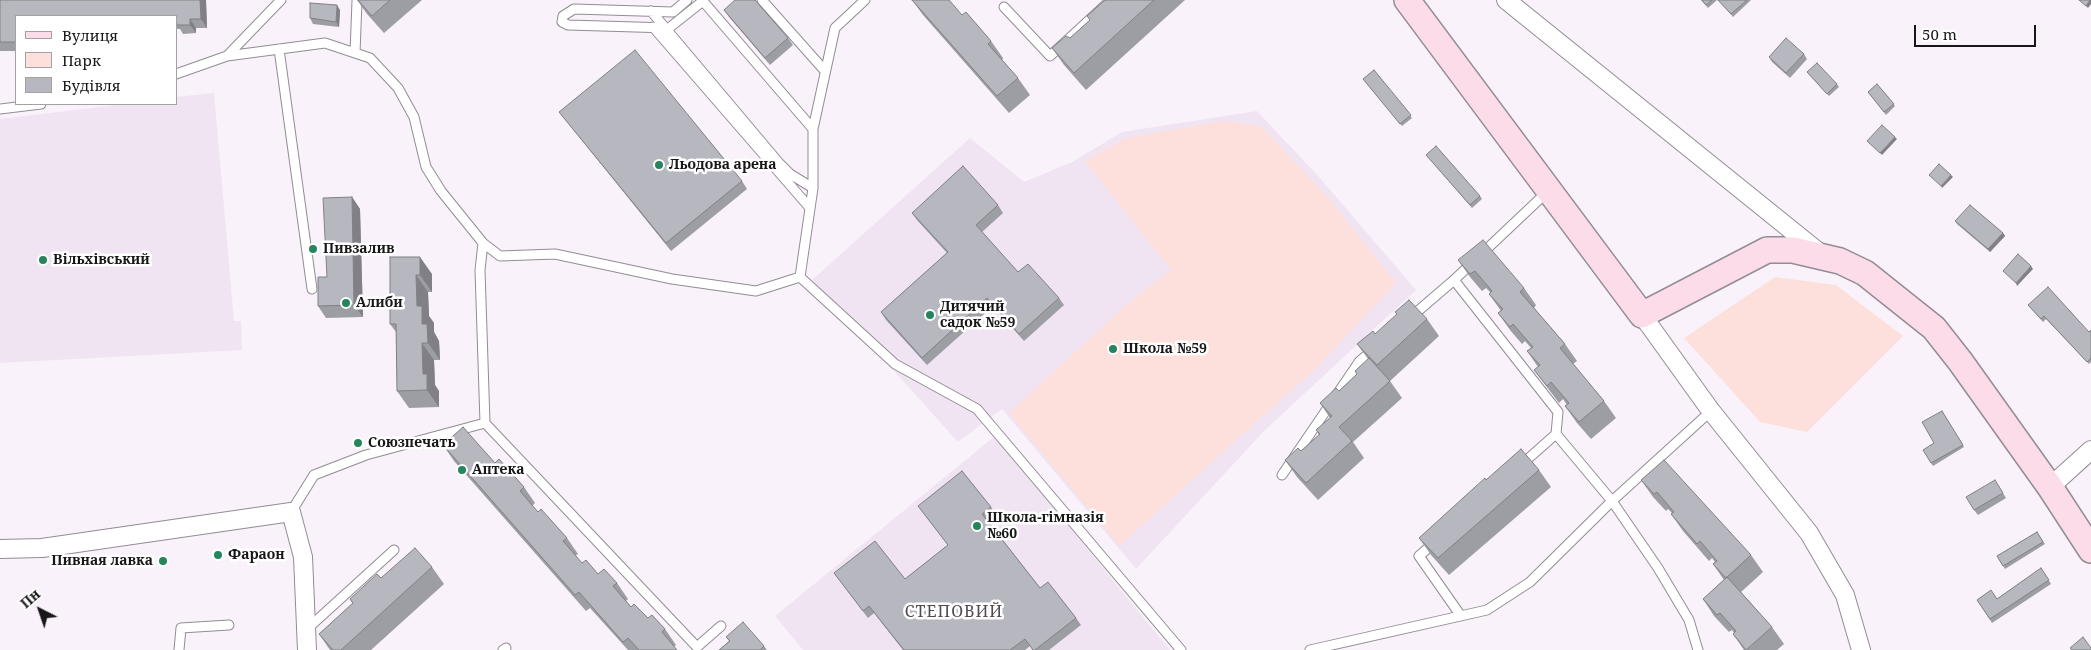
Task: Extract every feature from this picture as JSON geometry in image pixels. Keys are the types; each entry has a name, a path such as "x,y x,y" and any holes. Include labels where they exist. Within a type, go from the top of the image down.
{"street":[{"path":"1407,0 1642,315 1711,411 1809,532 1845,595 1861,650"},
{"path":"1506,0 1827,259"},
{"path":"1642,315 1767,250 1793,250 1840,261 1865,273 1934,328 1960,361 2050,487 2091,550"},
{"path":"2050,487 2091,450"},
{"path":"0,549 42,548 291,512 303,557 307,650"}],"lane":[{"path":"227,56 281,0"},
{"path":"355,53 357,1 359,0"},
{"path":"687,0 673,12 574,9 562,19 562,22 568,25 669,28 706,1 813,130"},
{"path":"762,0 825,71"},
{"path":"800,277 813,188 813,130 834,28 866,0"},
{"path":"1004,7 1050,56 1111,0"},
{"path":"652,11 779,163 790,174 813,188"},
{"path":"653,27 810,208"},
{"path":"178,73 227,56 280,49 325,44 355,53 370,58 398,88 414,117 426,167 441,191 483,243 500,256 555,254 672,279 756,292 800,277"},
{"path":"280,49 312,289"},
{"path":"0,109 34,105"},
{"path":"1404,322 1454,280 1549,190"},
{"path":"483,243 480,270 485,423 697,647 721,626"},
{"path":"800,277 895,364 977,408 1181,650"},
{"path":"1454,280 1558,412 1556,434 1513,472"},
{"path":"1282,475 1359,362 1385,340"},
{"path":"1310,650 1487,610 1530,582 1612,501 1711,411"},
{"path":"291,512 314,475 366,455 485,423"},
{"path":"1556,434 1612,501 1658,568 1689,620 1698,650"},
{"path":"1440,537 1419,556 1460,616"},
{"path":"306,630 394,550"},
{"path":"179,650 181,628 229,624"}],"shaded area":[{"path":"214,93 234,321 241,321 242,350 0,363 0,119 117,105 178,105 178,97"},
{"name":"Школа №59","path":"1257,111 1319,177 1416,290 1265,430 1136,569 1002,409 958,442 812,280 970,138 1024,182 1072,162 1122,132"},
{"name":"Школа-гімназія №60","path":"995,436 1170,650 803,650 775,616"}],"green space":[{"path":"1224,121 1261,126 1330,200 1396,283 1317,367 1119,546 1009,413 1127,304 1171,270 1085,161 1127,138"},
{"path":"1775,277 1836,285 1903,336 1807,432 1760,422 1684,338"}],"building":[{"path":"0,0 200,0 201,19 190,19 190,25 178,25 178,15 15,15 15,42 0,42"},
{"path":"358,0 390,0 372,16"},
{"path":"735,0 755,0 788,38 765,58 724,10"},
{"path":"912,0 949,0 962,15 966,12 991,41 988,44 1018,78 997,96"},
{"path":"1105,0 1154,0 1074,73 1052,48 1066,36 1070,38 1090,20 1087,16"},
{"path":"1702,0 1712,0 1706,5"},
{"path":"1718,0 1747,0 1731,14"},
{"path":"2079,0 2090,0 2086,6"},
{"path":"310,3 337,5 336,22 310,18"},
{"path":"1786,38 1804,54 1786,73 1769,57"},
{"path":"635,50 742,181 666,243 559,112"},
{"path":"1817,63 1837,84 1827,94 1807,72"},
{"path":"1374,70 1411,115 1400,124 1363,79"},
{"path":"1877,84 1894,104 1884,112 1868,92"},
{"path":"1882,125 1895,137 1880,153 1867,141"},
{"path":"1436,146 1480,196 1470,205 1426,155"},
{"path":"1939,164 1951,175 1941,186 1929,175"},
{"path":"963,166 998,205 976,225 1018,272 1028,264 1059,298 1019,334 987,298 922,358 881,312 948,252 912,213"},
{"path":"352,197 354,305 318,306 318,277 327,277 323,198"},
{"path":"1970,205 2003,233 1988,249 1955,221"},
{"path":"1483,240 1524,288 1520,292 1565,344 1560,348 1604,401 1579,422 1565,406 1569,403 1551,382 1547,386 1534,370 1540,365 1527,351 1533,347 1513,324 1510,327 1498,313 1503,309 1489,294 1492,291 1475,271 1470,274 1458,260"},
{"path":"2018,254 2031,266 2016,283 2003,271"},
{"path":"390,257 420,257 420,275 416,275 417,306 422,306 422,324 427,324 428,343 422,343 423,374 427,374 427,390 397,391 396,324 390,324"},
{"path":"2048,287 2089,332 2091,330 2091,358 2087,362 2044,316 2041,319 2028,305"},
{"path":"1409,300 1427,319 1377,365 1357,344 1373,331 1375,334"},
{"path":"1369,358 1390,381 1339,427 1352,441 1306,483 1285,460 1298,448 1301,451 1320,434 1316,430 1332,416 1320,403 1336,388 1339,391 1357,374 1355,371"},
{"path":"1942,411 1963,445 1931,463 1923,450 1934,443 1922,422"},
{"path":"463,427 495,463 499,459 524,487 520,491 538,512 541,509 567,538 563,541 582,563 586,560 598,574 604,569 617,583 613,586 631,607 634,604 648,618 652,615 665,629 662,632 677,650 639,650 628,638 623,642 579,592 575,595 443,445"},
{"path":"1521,449 1539,470 1438,558 1419,538 1485,478 1486,480"},
{"path":"1664,460 1751,555 1726,578 1713,564 1717,561 1700,541 1697,544 1671,514 1674,512 1657,492 1654,494 1641,480"},
{"path":"962,471 991,507 982,514 1040,588 1048,582 1076,618 1035,650 1025,639 1010,650 904,650 869,606 863,611 834,573 875,541 905,579 948,545 918,506"},
{"path":"1995,480 2003,493 1974,510 1966,497"},
{"path":"2037,532 2043,542 2003,566 1997,556"},
{"path":"415,548 432,567 341,650 333,650 319,634 353,603 350,599 377,574 381,578"},
{"path":"2041,568 2049,580 1990,619 1977,600 1991,590 1997,599"},
{"path":"1727,577 1772,627 1746,650 1733,634 1736,631 1720,613 1717,615 1703,599"},
{"path":"743,622 764,646 760,650 719,650 730,641 726,637"},
{"path":"2083,637 2091,650 2072,650 2070,648"}],"place":[{"name":"Льодова арена","path":"659,165"},
{"name":"Пивзалив","path":"313,249"},
{"name":"Вільхівський","path":"43,260"},
{"name":"Алиби","path":"346,303"},
{"name":"Дитячий садок №59","path":"930,315"},
{"name":"Школа №59","path":"1113,349"},
{"name":"Союзпечать","path":"358,443"},
{"name":"Аптека","path":"462,470"},
{"name":"Школа-гімназія №60","path":"977,526"},
{"name":"Фараон","path":"218,555"},
{"name":"Пивная лавка","path":"163,561"}],"district":[{"name":"СТЕПОВИЙ","path":"954,612"}]}
